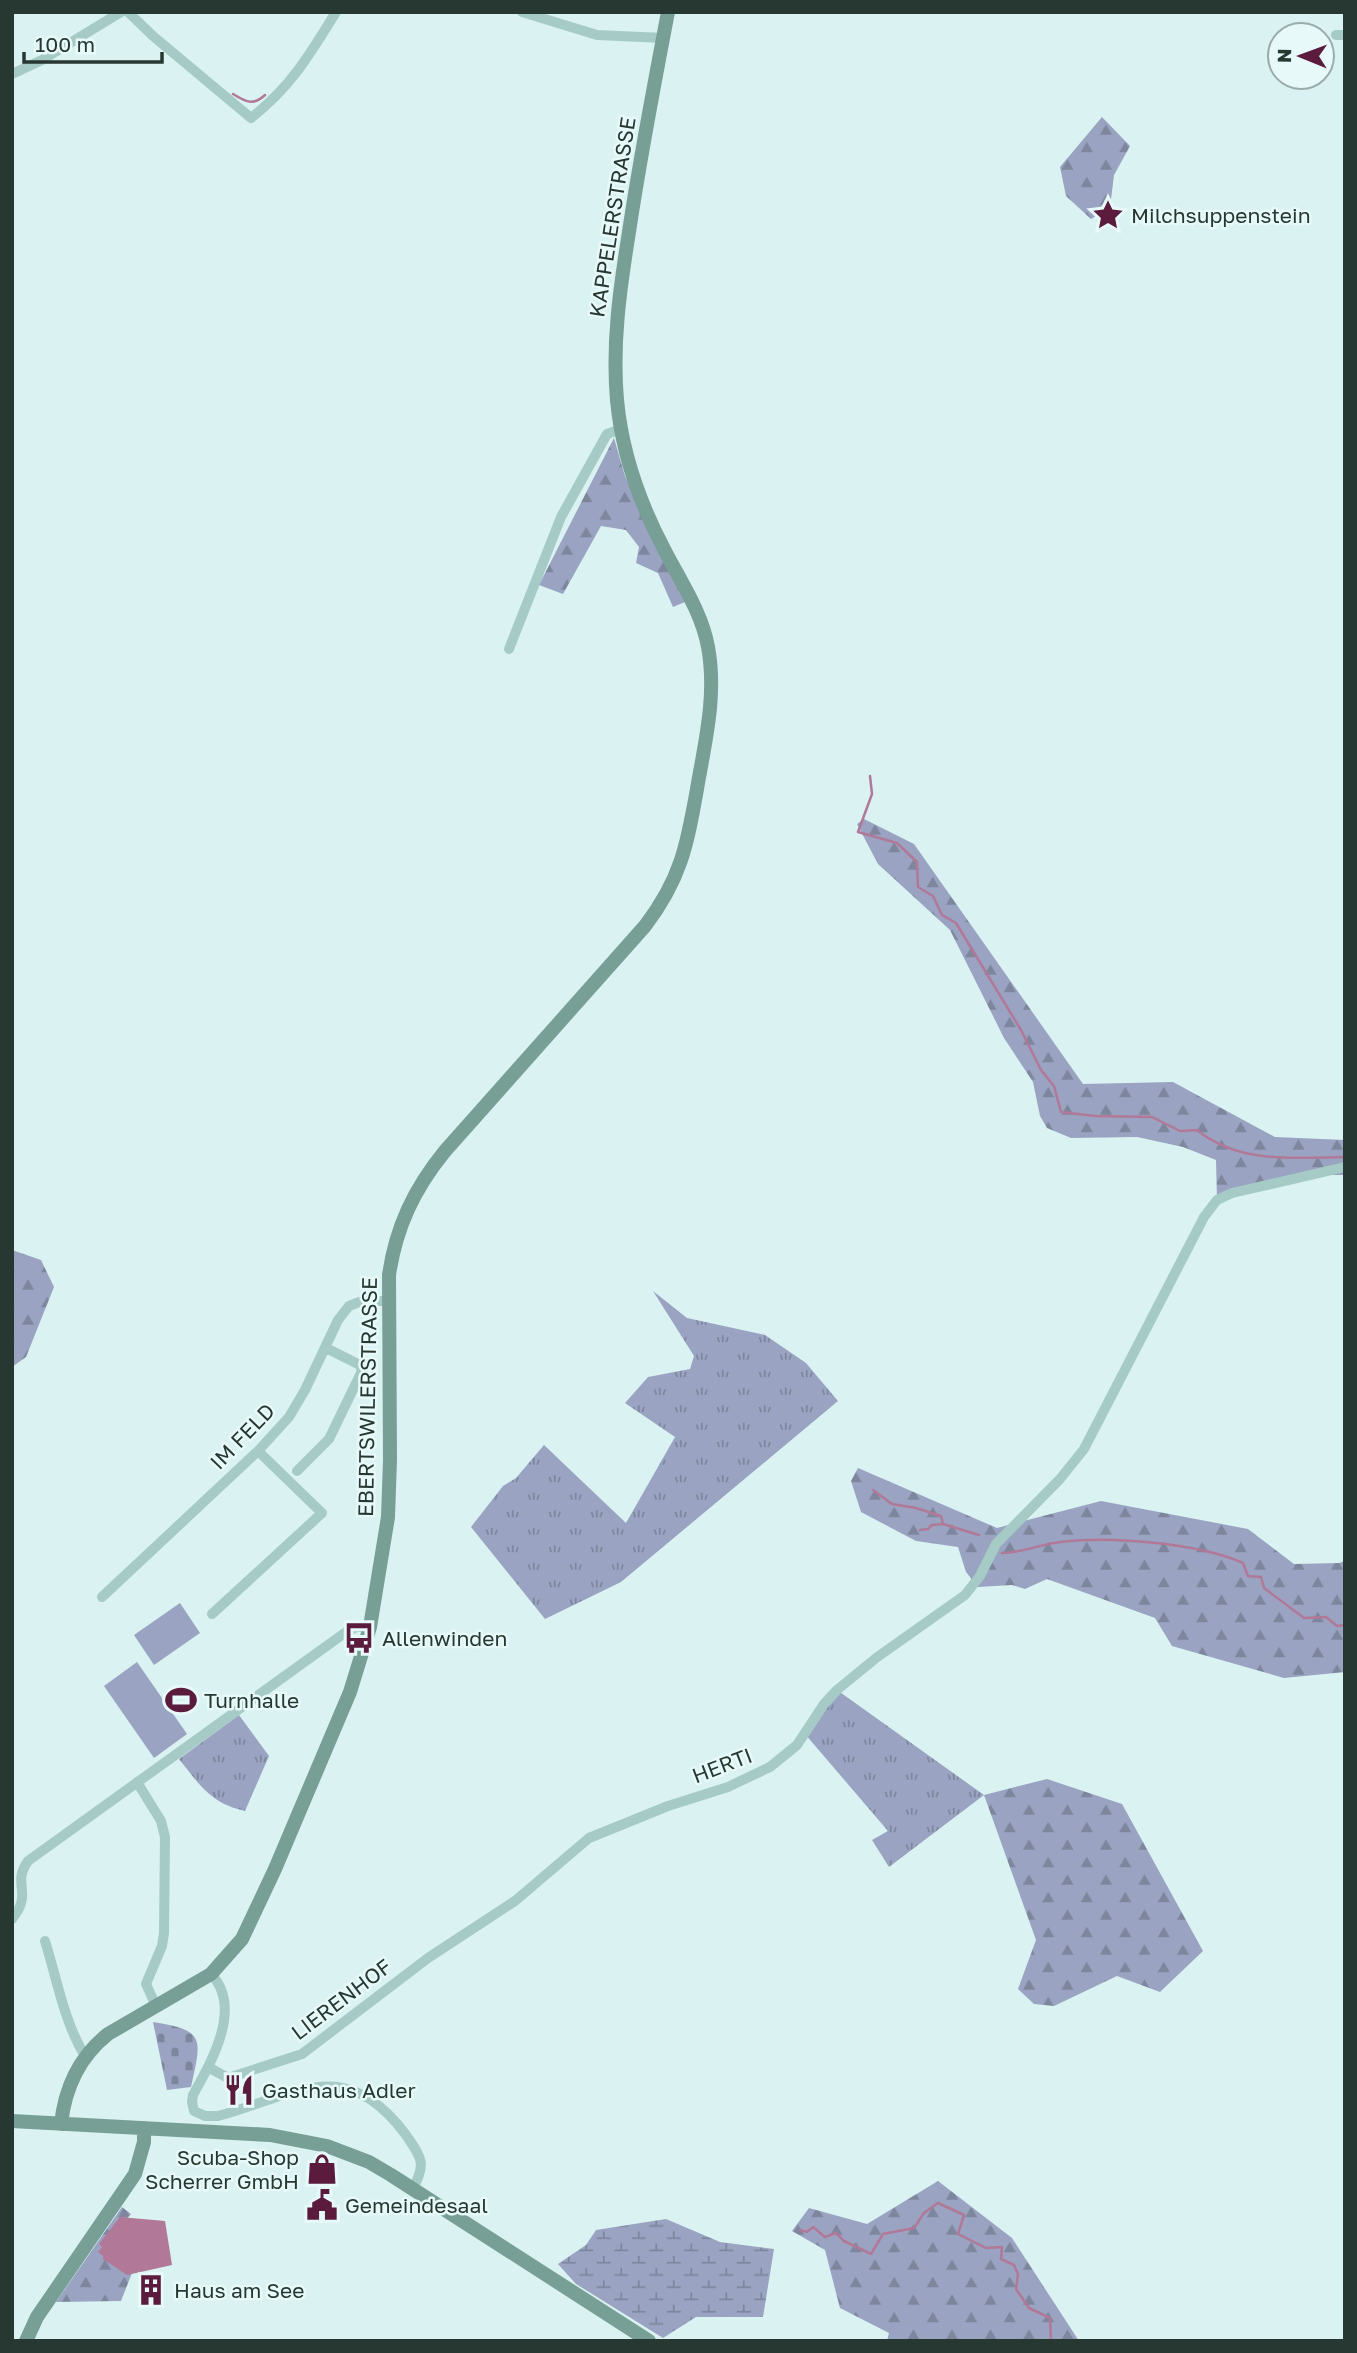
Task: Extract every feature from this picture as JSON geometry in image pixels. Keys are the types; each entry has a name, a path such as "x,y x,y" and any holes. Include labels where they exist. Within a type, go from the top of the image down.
{"street":[{"path":"12,74 42,60 121,12"},
{"path":"128,12 251,118 294,78 336,12"},
{"path":"522,12 597,35 664,38"},
{"name":"KAPPELERSTRASSE","path":"621,429 615,357 617,311 642,150 668,12"},
{"path":"509,649 561,517 607,434 621,429"},
{"name":"EBERTSWILERSTRASSE","path":"61,2123 69,2084 85,2056 108,2034 211,1974 242,1939 334,1735 359,1667 382,1564 390,1493 388,1301 391,1263 407,1207 424,1178 445,1151 645,926 668,894 685,851 711,710 713,687 710,655 695,609 642,502 621,429"},
{"name":"HERTI","path":"487,1920 515,1901 589,1838 668,1806 751,1777 797,1745 824,1704 837,1690 876,1658 964,1595 980,1576 996,1544 1060,1479 1084,1449 1204,1217 1217,1199 1232,1193 1345,1167"},
{"name":"IM FELD","path":"102,1597 167,1539 177,1526 258,1451 289,1417 338,1320 349,1306 362,1301 388,1301"},
{"path":"298,1471 329,1439 361,1373 362,1368 358,1364 326,1348"},
{"path":"212,1614 321,1513 258,1451"},
{"path":"12,1919 23,1901 21,1870 28,1861 346,1632 357,1627 370,1627"},
{"path":"137,1782 161,1821 166,1851 164,1933 162,1946 146,1984 156,2006"},
{"name":"LIERENHOF","path":"208,2067 228,2078 302,2054 428,1958 487,1920"},
{"path":"46,1941 68,2016 85,2056"},
{"path":"211,1974 220,1984 226,2005 215,2051 193,2095 194,2111 205,2116 218,2116 282,2094 335,2085 366,2096 391,2117 416,2150 422,2169 412,2188"},
{"path":"12,2121 270,2135 327,2146 369,2162 412,2188 649,2341"},
{"path":"26,2341 37,2317 135,2174 144,2141 144,2128"}],"green space":[{"path":"1102,117 1130,146 1114,175 1110,208 1091,219 1066,196 1060,167"},
{"path":"614,438 625,476 685,602 673,607 658,573 636,563 639,547 626,530 601,526 563,594 539,585"},
{"path":"864,819 914,844 1083,1084 1173,1082 1275,1137 1345,1140 1345,1175 1308,1175 1217,1200 1216,1160 1183,1147 1137,1137 1071,1138 1047,1128 1040,1116 1033,1082 1004,1038 950,930 878,864 857,824"},
{"path":"12,1250 41,1260 54,1287 26,1357 12,1367"},
{"path":"653,1291 687,1318 765,1335 806,1363 838,1401 621,1582 545,1619 471,1527 503,1486 516,1478 544,1445 626,1523 675,1437 625,1403 648,1377 690,1369 694,1356"},
{"path":"858,1468 997,1528 1101,1501 1248,1529 1294,1564 1345,1561 1345,1672 1284,1678 1172,1646 1155,1618 1047,1579 1025,1589 1012,1585 978,1587 966,1572 958,1547 916,1541 861,1512 851,1481"},
{"path":"180,1603 200,1633 154,1665 134,1635"},
{"path":"137,1662 187,1734 154,1758 104,1686"},
{"path":"837,1690 984,1795 889,1867 872,1840 888,1831 805,1734"},
{"path":"239,1715 269,1756 245,1811 214,1798 179,1759"},
{"path":"1047,1779 1122,1804 1203,1951 1160,1992 1117,1976 1054,2006 1034,2004 1018,1989 1036,1940 984,1795"},
{"path":"153,2022 183,2029 196,2040 197,2058 191,2087 167,2090"},
{"path":"938,2181 1012,2238 1079,2341 887,2341 889,2333 840,2308 825,2250 792,2231 809,2208 867,2224"},
{"path":"122,2207 131,2214 103,2245 132,2273 121,2301 56,2302"},
{"path":"666,2219 720,2242 774,2249 763,2317 696,2317 663,2338 576,2284 558,2264 586,2245 596,2230"}],"shaded area":[{"path":"120,2217 165,2221 172,2265 127,2275 103,2259 98,2252 102,2247 99,2244"}],"waterway":[{"path":"233,94 249,102 257,101 265,95"},
{"path":"870,776 872,794 858,832 897,843 917,862 918,887 933,896 942,915 956,923 1021,1030 1041,1070 1054,1086 1061,1112 1095,1116 1152,1117 1180,1131 1197,1130 1231,1149 1267,1157 1345,1157"},
{"path":"873,1490 892,1504 941,1516 943,1524 979,1535"},
{"path":"920,1530 943,1524"},
{"path":"1002,1553 1081,1540 1154,1543 1202,1550 1243,1563 1248,1576 1261,1577 1264,1588 1304,1618 1326,1617 1337,1626 1345,1625"},
{"path":"800,2230 807,2232 813,2227 825,2237 836,2233 844,2241 871,2254 883,2234 914,2228 924,2213 938,2203 964,2215 958,2234 986,2248 1002,2247 1001,2259 1014,2265 1018,2274 1016,2289 1029,2308 1050,2318 1051,2341"}],"place":[{"name":"Milchsuppenstein","path":"1108,215"},
{"name":"Allenwinden","path":"359,1638"},
{"name":"Turnhalle","path":"181,1700"},
{"name":"Gasthaus Adler","path":"239,2090"},
{"name":"Scuba-Shop Scherrer GmbH","path":"322,2169"},
{"name":"Gemeindesaal","path":"322,2205"},
{"name":"Haus am See","path":"151,2290"}]}
